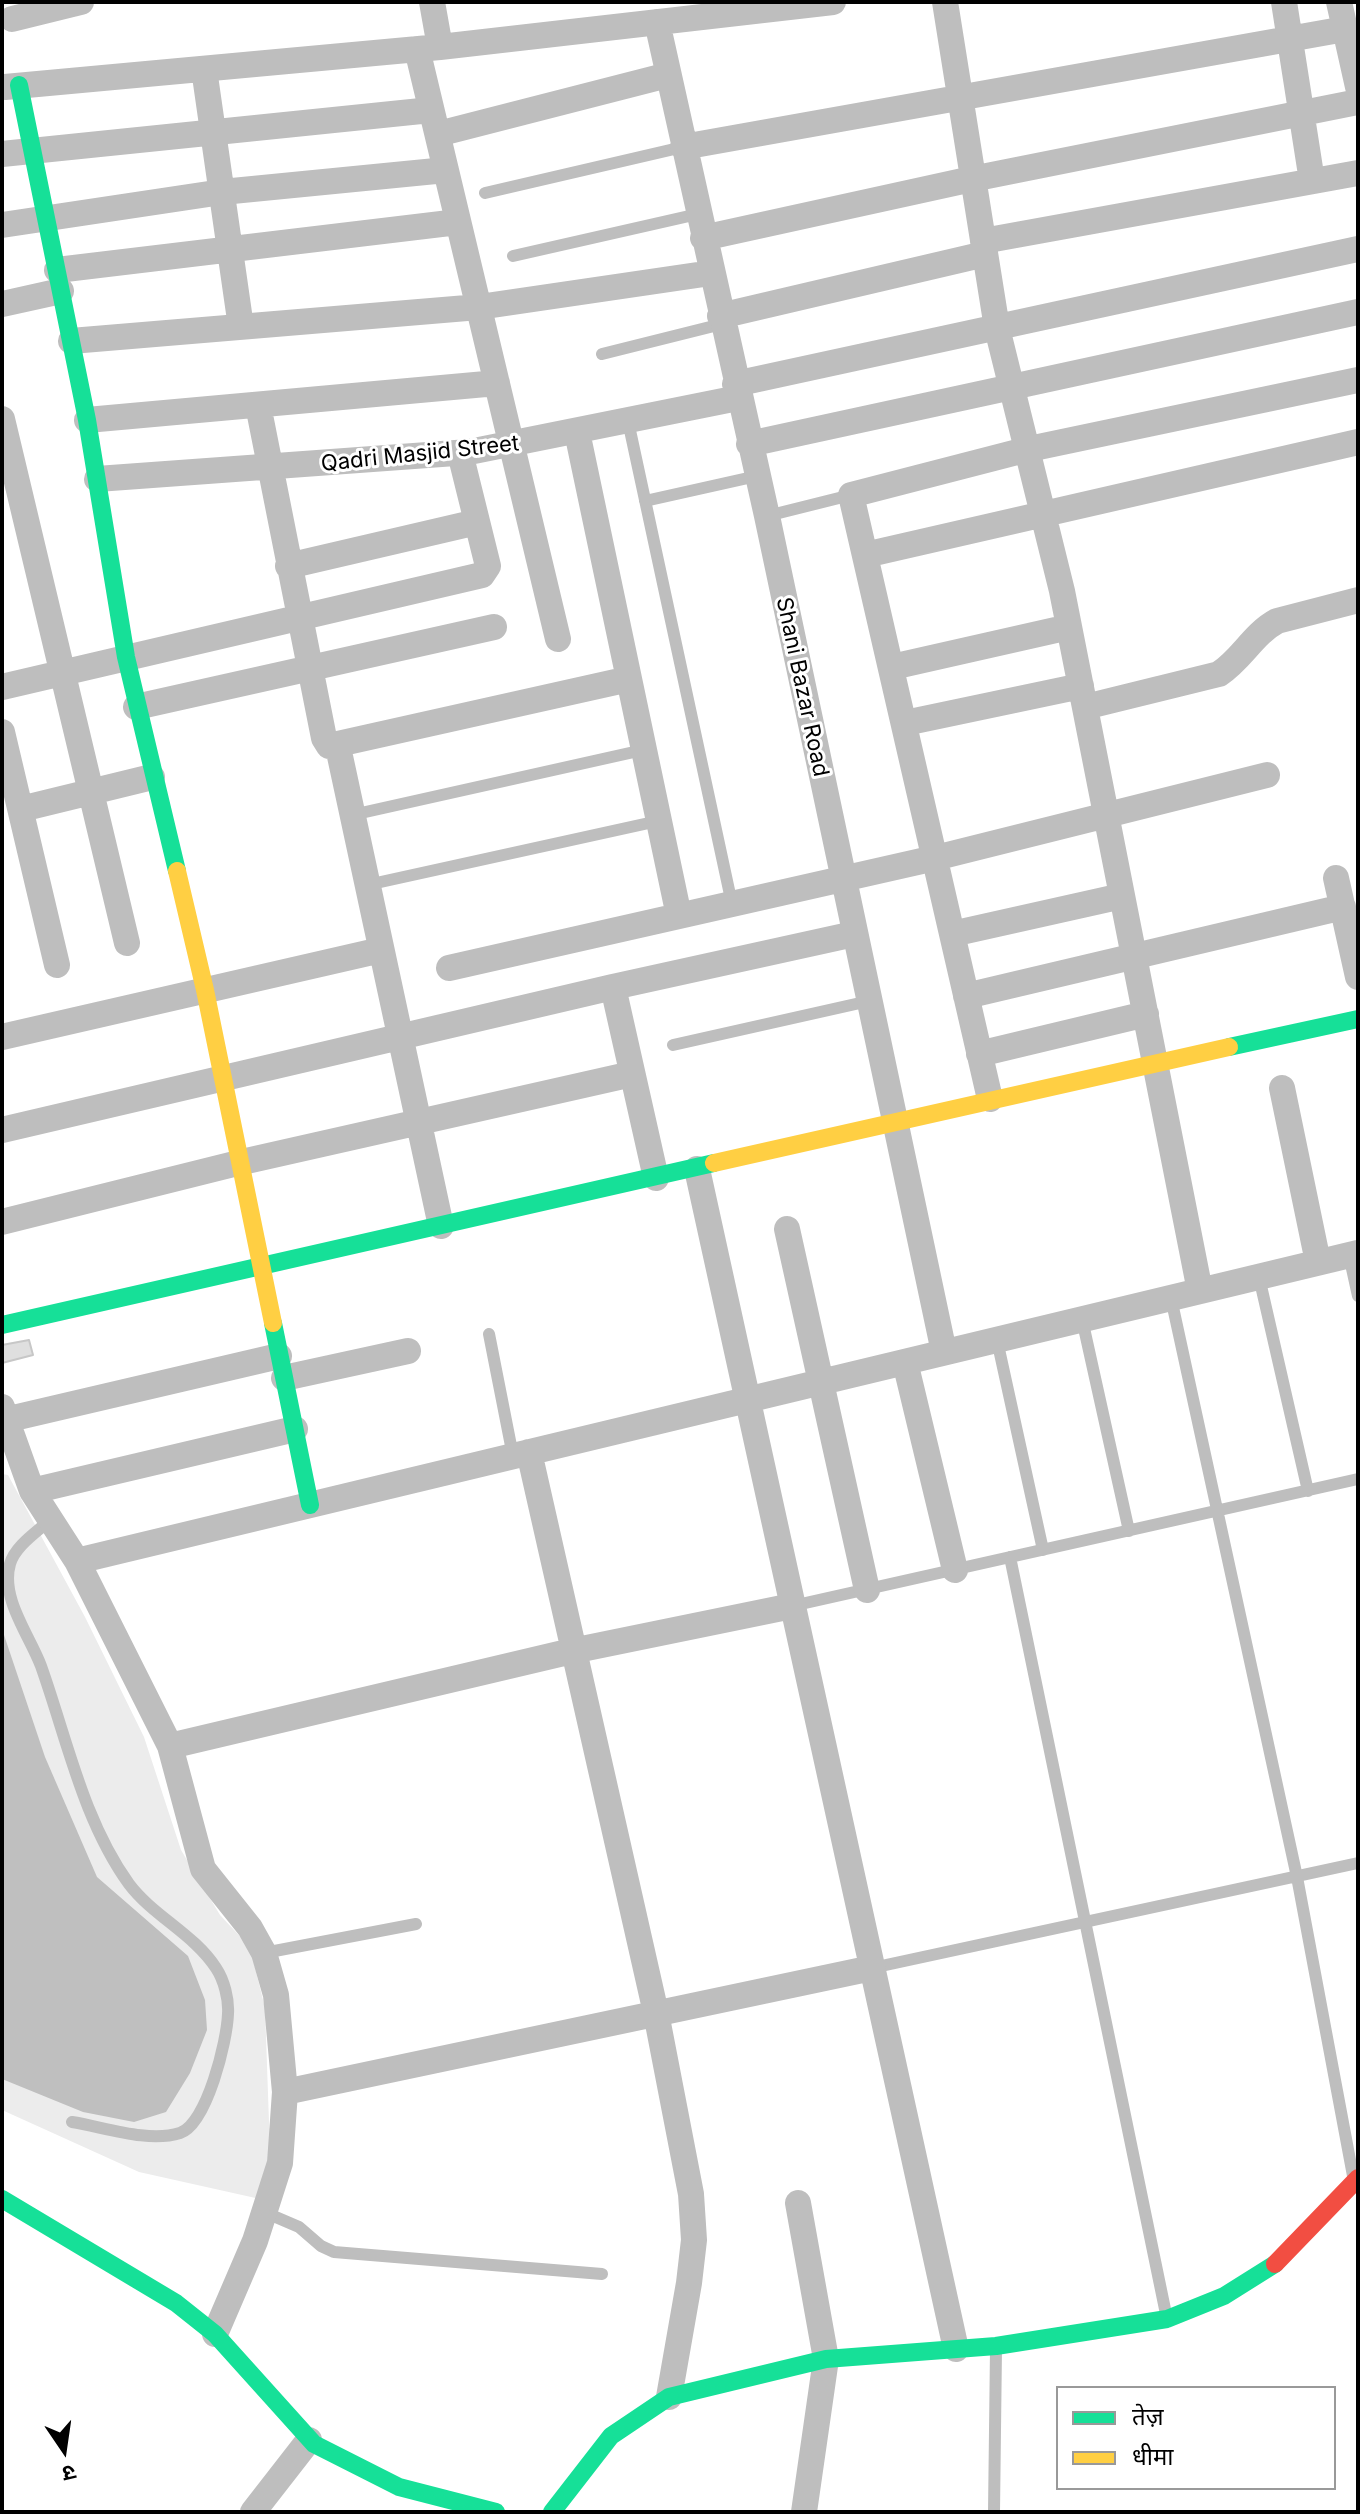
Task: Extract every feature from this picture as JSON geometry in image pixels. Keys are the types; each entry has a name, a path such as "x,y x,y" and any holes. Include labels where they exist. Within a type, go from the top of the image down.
{"street":[{"path":"12,19 81,2"},
{"path":"432,2 428,48 434,122 558,639"},
{"path":"945,2 997,328 1045,512 1200,1291"},
{"path":"1284,2 1312,181"},
{"path":"1339,2 1358,87"},
{"path":"310,1505 205,990 136,707 87,420 32,149 10,86 428,48 657,22 707,10 822,3"},
{"name":"Shani Bazar Road","path":"657,22 767,516 944,1352"},
{"path":"683,147 1345,29"},
{"path":"204,69 241,327"},
{"path":"2,154 214,133 434,122 668,75"},
{"path":"701,226 972,179 1358,102"},
{"path":"2,225 45,215 222,192 446,170"},
{"path":"721,320 984,247 1358,173"},
{"path":"2,304 59,281 231,250 458,222"},
{"name":"Qadri Masjid Street","path":"97,479 270,469 512,446 628,421 737,391 997,328 1358,249"},
{"path":"71,341 479,307 711,273"},
{"path":"749,444 1358,312"},
{"path":"990,1099 851,495 1029,449 1358,380"},
{"path":"87,420 497,383"},
{"path":"258,405 308,670 324,738 329,746 338,747 629,679"},
{"path":"2,419 127,943"},
{"path":"577,432 679,916"},
{"path":"865,555 1358,442"},
{"path":"2,687 482,575 488,566 460,453"},
{"path":"288,566 477,522"},
{"path":"905,723 1219,674 1232,666 1267,626 1358,600"},
{"path":"136,707 494,627"},
{"path":"892,667 1069,627"},
{"path":"2,732 57,965"},
{"path":"338,747 441,1226"},
{"path":"449,968 935,858 1267,775"},
{"path":"21,809 152,777"},
{"path":"1336,878 1358,977"},
{"path":"952,934 1122,896"},
{"path":"966,996 1343,907"},
{"path":"2,1130 854,934"},
{"path":"2,1037 381,950"},
{"path":"613,987 656,1178"},
{"path":"979,1054 1146,1014"},
{"path":"2,1325 697,1169 990,1099 1358,1019"},
{"path":"2,1222 242,1162 632,1074"},
{"path":"1282,1088 1318,1262"},
{"path":"697,1169 956,2349"},
{"path":"787,1229 867,1590"},
{"path":"77,1561 1354,1254"},
{"path":"215,2334 264,2212 280,2163 285,2092 276,1995 264,1953 250,1928 203,1869 170,1746 77,1561 12,1464 4,1413 281,1367 408,1351"},
{"path":"905,1362 955,1570"},
{"path":"32,1491 295,1429"},
{"path":"521,1454 572,1651 656,2013 691,2194 694,2240 669,2397"},
{"path":"170,1746 572,1651 792,1606"},
{"path":"285,2092 872,1968"},
{"path":"552,2512 611,2436 669,2397 826,2359 996,2346 1129,2328 1167,2319 1224,2296 1260,2275 1279,2261 1356,2180"},
{"path":"2,2199 141,2280 215,2334 309,2440 399,2487 496,2512"},
{"path":"798,2203 826,2359 804,2512"},
{"path":"253,2512 309,2440"}],"lane":[{"path":"485,193 683,147"},
{"path":"513,256 701,226"},
{"path":"602,354 721,320"},
{"path":"628,421 732,904"},
{"path":"645,501 757,476"},
{"path":"767,516 851,495"},
{"path":"352,815 643,750"},
{"path":"367,885 658,821"},
{"path":"673,1045 869,1001"},
{"path":"1354,1254 1358,1296"},
{"path":"1259,1277 1308,1491"},
{"path":"1171,1298 1297,1877 1356,2180"},
{"path":"1082,1319 1129,1531"},
{"path":"489,1334 521,1454"},
{"path":"997,1340 1043,1550"},
{"path":"792,1606 1358,1479"},
{"path":"50,1520 17,1550 10,1563 8,1578 10,1592 51,1698 68,1757 117,1867 150,1907 217,1968 225,1987 229,2012 204,2106 191,2127 179,2133 156,2136 72,2122"},
{"path":"1010,1557 1167,2319"},
{"path":"872,1968 1358,1863"},
{"path":"264,1953 416,1924"},
{"path":"264,2212 299,2227 321,2246 334,2252 602,2274"},
{"path":"994,2512 996,2346"}],"shaded area":[{"path":"2,1474 8,1475 85,1617 144,1737 181,1850 220,1915 250,1947 265,2008 270,2151 260,2199 139,2172 2,2110"},
{"path":"2,1629 45,1757 97,1877 188,1956 205,2000 207,2030 190,2073 166,2112 134,2122 83,2112 2,2079"}],"building":[{"path":"29,1340 33,1355 2,1363 2,1345"}],"traffic: fast":[{"path":"19,85 87,420 126,657 177,871"},
{"path":"1229,1047 1358,1019"},
{"path":"2,1325 714,1163"},
{"path":"273,1323 310,1505"},
{"path":"2,2199 176,2303 215,2334 314,2444 399,2487 496,2512"},
{"path":"552,2512 611,2436 669,2397 826,2359 996,2346 1167,2319 1224,2296 1275,2264"}],"traffic: slow":[{"path":"177,871 205,990 273,1323"},
{"path":"714,1163 1229,1047"}],"traffic: jam":[{"path":"1275,2264 1358,2178"}]}
